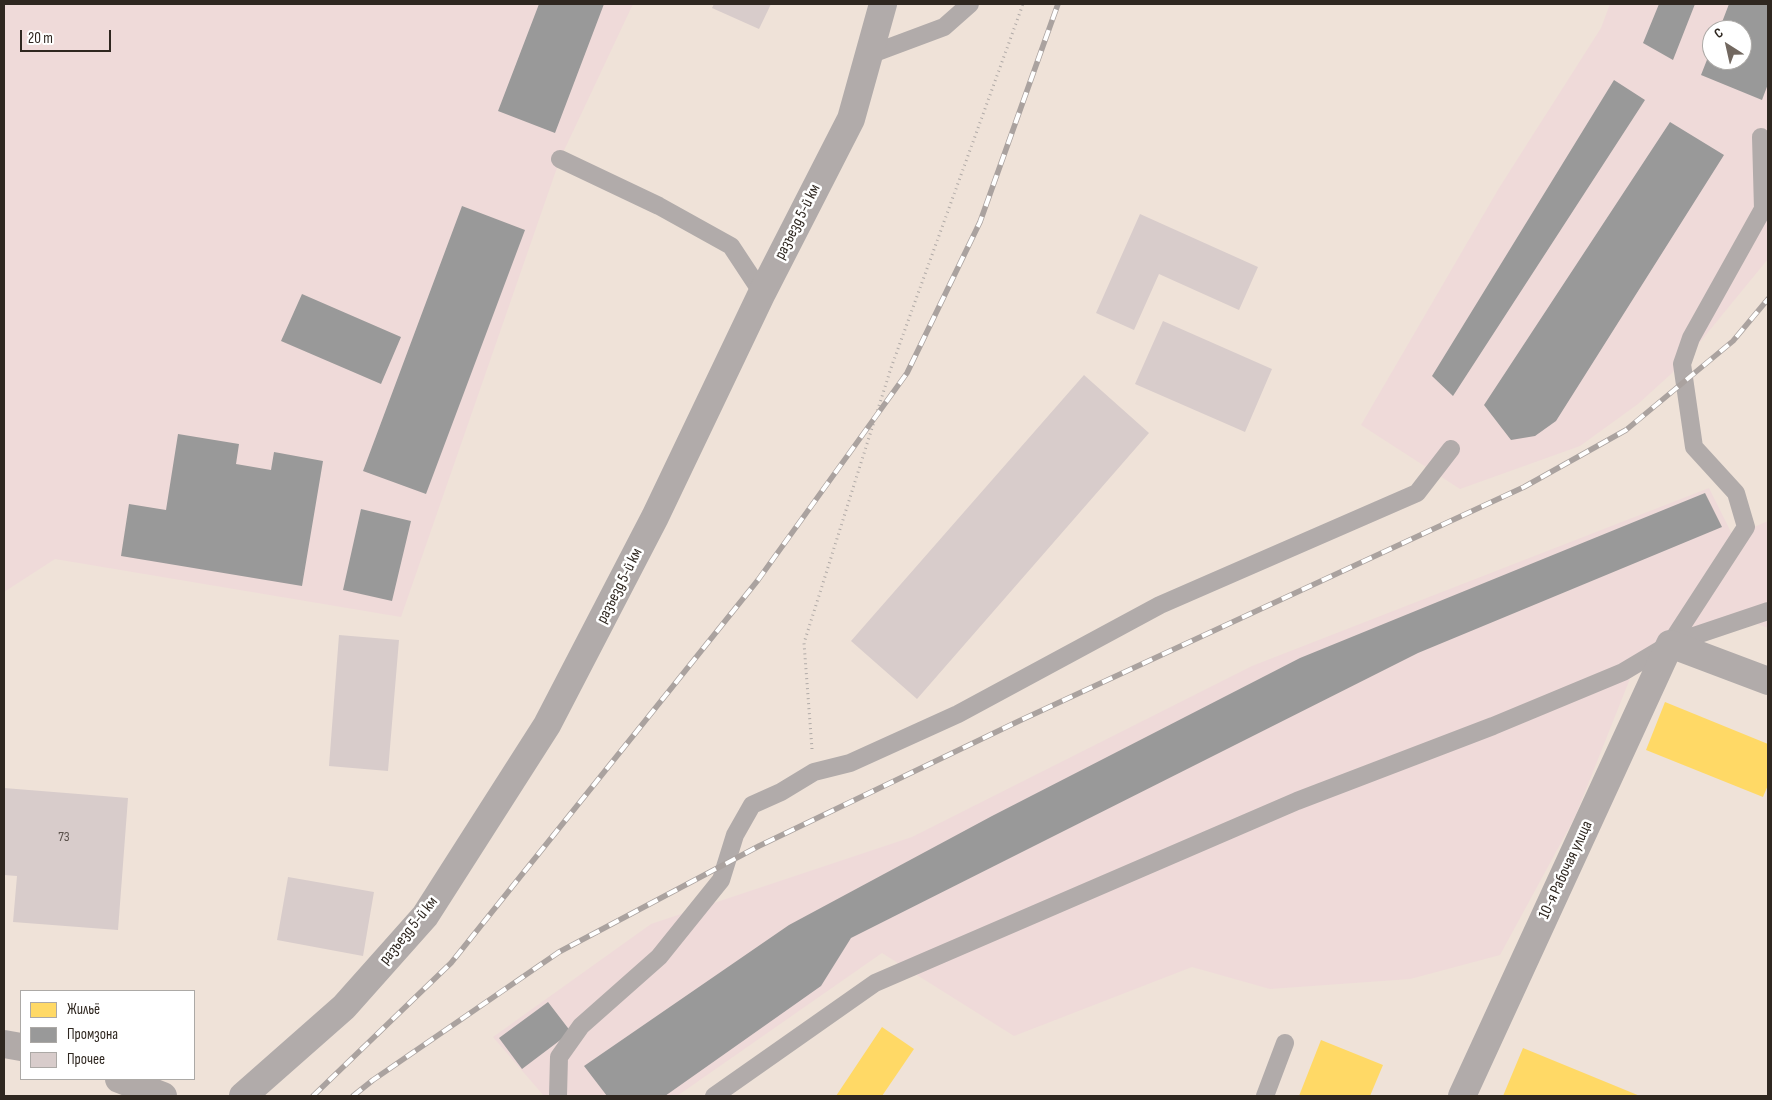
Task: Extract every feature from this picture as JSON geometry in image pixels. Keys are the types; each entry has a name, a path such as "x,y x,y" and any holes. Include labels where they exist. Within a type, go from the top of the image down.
{"street":[{"name":"разъезд 5-й км","path":"243,1096 344,1007 425,916 547,725 655,517 762,293 851,119 884,4"},
{"path":"1670,644 1768,681"},
{"name":"10-я Рабочая улица","path":"1462,1096 1670,644"},
{"path":"4,1044 20,1047"},
{"path":"122,1080 162,1096"}],"lane":[{"path":"869,55 944,27 970,4"},
{"path":"1670,644 1746,526 1736,493 1694,447 1682,364 1691,338 1763,209 1762,136"},
{"path":"560,159 659,206 731,246 762,293"},
{"path":"558,1096 559,1057 581,1026 659,957 721,880 735,835 752,805 781,792 814,772 850,762 958,714 1160,605 1417,493 1451,449"},
{"path":"714,1096 875,983 1297,801 1493,726 1623,672 1670,644 1768,611"},
{"path":"1265,1096 1285,1043"}],"path":[{"path":"814,772 804,643 891,368 1023,4"}],"shaded area":[{"path":"4,4 633,4 560,159 401,617 55,559 4,592"},
{"path":"1610,4 1768,4 1768,259 1682,364 1638,404 1580,446 1460,489 1361,425 1499,188 1601,28"},
{"path":"1709,488 1733,536 1768,521 1768,628 1752,622 1637,661 1575,817 1500,955 1410,979 1270,989 1192,967 1014,1036 882,953 677,1096 544,1096 493,1037 651,924 912,837 1252,666"}],"building: Жильё":[{"path":"1665,702 1768,744 1768,785 1763,797 1646,750"},
{"path":"882,1027 914,1049 882,1096 836,1096"},
{"path":"1321,1040 1383,1065 1370,1096 1299,1096"},
{"path":"1523,1048 1640,1096 1503,1096"}],"building: Промзона":[{"path":"539,4 604,4 555,133 498,111"},
{"path":"1659,4 1695,4 1673,60 1643,43"},
{"path":"1729,4 1768,4 1768,84 1762,100 1701,75 1703,70 1752,70 1752,20 1723,20"},
{"path":"1614,80 1645,100 1453,396 1432,376"},
{"path":"1670,122 1724,155 1556,421 1535,436 1511,440 1484,405"},
{"path":"462,206 525,230 426,494 363,471"},
{"path":"302,294 401,337 381,384 281,341"},
{"path":"178,434 239,444 236,464 271,470 274,452 323,461 302,586 121,556 129,504 166,510"},
{"path":"1705,493 1722,527 1418,653 851,938 821,986 665,1096 607,1096 584,1066 789,925 992,816 1300,658"},
{"path":"361,509 411,521 392,601 343,590"},
{"path":"548,1002 571,1032 522,1069 499,1038"}],"building: Прочее":[{"path":"714,4 771,4 759,29 712,8"},
{"path":"1140,214 1258,267 1239,310 1159,274 1134,330 1096,313"},
{"path":"1163,321 1272,369 1245,432 1135,384"},
{"path":"1084,375 1149,433 917,699 851,641"},
{"path":"339,635 399,640 388,771 329,766"},
{"path":"4,788 128,798 118,930 13,922 17,876 4,875"},
{"path":"288,877 374,892 363,956 277,940"}],"railway":[{"path":"313,1096 451,963 758,580 907,373 980,222 1058,4"},
{"path":"353,1096 373,1080 559,952 759,846 1019,721 1524,487 1626,430 1733,341 1768,299"}]}
